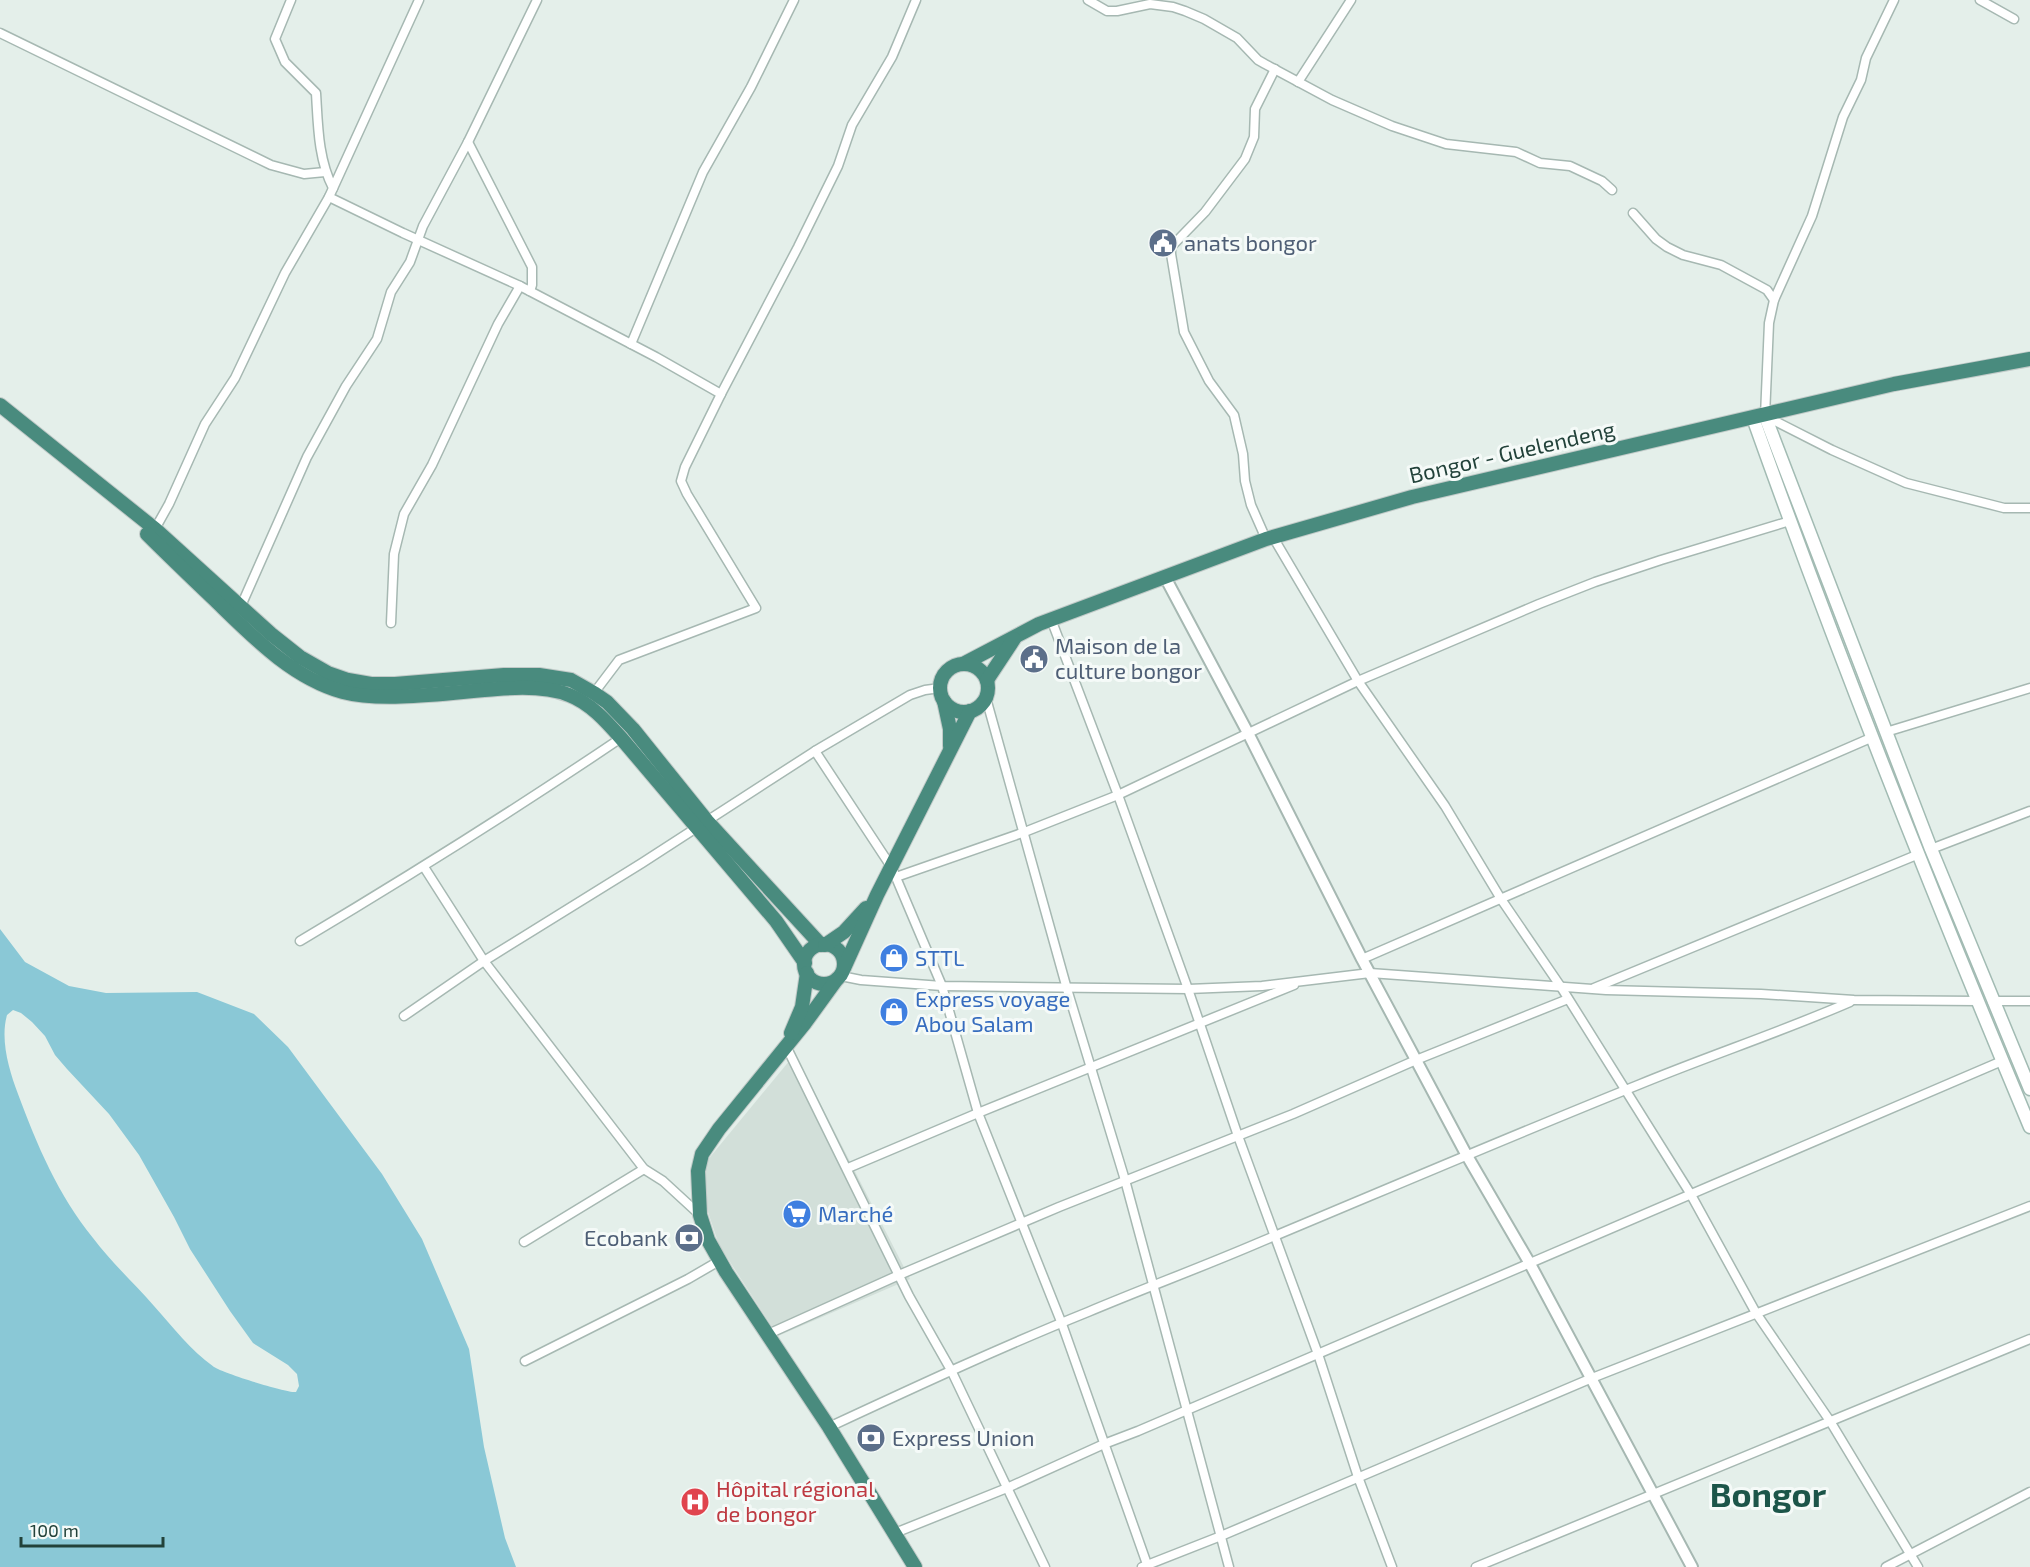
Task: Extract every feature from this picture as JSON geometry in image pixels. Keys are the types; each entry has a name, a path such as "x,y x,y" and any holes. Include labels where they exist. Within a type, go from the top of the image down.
{"highway":[{"name":"Bongor - Guelendeng","path":"963,664 1052,619 1269,538 1431,492 1894,384 2030,359"},
{"path":"0,405 155,530 300,657 328,673 348,680 371,684 504,675 539,675 571,680 594,693 607,702 633,729 702,825 776,921 814,981 823,984 841,974"},
{"path":"94,482 242,625 291,668 320,684 344,692 369,696 512,688 540,689 568,694 587,705 702,825 823,945 836,948 840,952 843,957 841,974"},
{"path":"987,680 1018,635"},
{"path":"942,694 955,710 970,711 986,698 987,680 978,668 963,664 956,665 945,674 942,694 950,729 949,755"},
{"path":"786,1046 802,1007 806,968 811,950 844,932 894,872 970,711"},
{"path":"877,895 841,974 702,1154 698,1171 700,1215 719,1261 829,1427 915,1567"}],"main road":[{"path":"1759,417 1790,521 1900,807 1977,1001 2030,1126"},
{"path":"1759,417 1992,1001 2030,1089"},
{"path":"1900,807 1914,801"}],"street":[{"path":"291,0 275,39 285,62 305,79 316,93 324,172 333,188"},
{"path":"155,530 205,424 235,378 285,273 329,197 418,0"},
{"path":"241,606 314,444 346,386 377,339 392,292 410,261 423,226 468,142 537,0"},
{"path":"631,344 708,163 751,87 794,0"},
{"path":"594,693 619,660 756,608 687,494 681,480 685,467 721,394 838,166 852,124 888,64 916,0"},
{"path":"1088,0 1107,11 1150,4 1185,11 1237,38 1258,60 1332,100 1392,126 1432,141 1516,152 1540,162 1570,166 1602,181 1612,190"},
{"path":"1298,82 1351,0"},
{"path":"1894,0 1866,58 1861,80 1851,97 1836,138 1812,216 1774,300 1769,323 1759,417 1906,483 2004,508 2030,508"},
{"path":"1980,0 2014,19"},
{"path":"0,33 271,165 293,172 315,174 324,172"},
{"path":"1275,69 1255,108 1254,137 1245,159 1205,212 1171,247 1184,332 1209,381 1234,415 1251,505 1358,681 1445,806 1501,899 1561,987 1690,1193 1756,1313 1830,1420 1918,1567"},
{"path":"468,142 532,267 530,291"},
{"path":"329,197 530,291 721,394"},
{"path":"1633,213 1656,239 1667,247 1683,255 1721,265 1767,291 1774,300"},
{"path":"391,623 394,554 404,514 432,465 498,324 520,286"},
{"path":"894,872 1022,833 1118,795 1358,681 1595,582 1716,542 1790,521"},
{"path":"1165,577 1248,733 1362,959 1466,1154 1530,1262 1651,1494 1692,1567"},
{"path":"1052,619 1188,990 1198,1024 1318,1354 1358,1477 1392,1567"},
{"path":"1886,732 2030,688"},
{"path":"404,1016 484,961 702,825 815,751 909,695 925,690 942,694"},
{"path":"986,698 1066,988 1125,1180 1229,1567"},
{"path":"1362,959 1873,737"},
{"path":"300,941 424,867 621,738"},
{"path":"815,751 894,872 942,987 978,1113 1062,1324 1146,1566 1592,1378 2030,1206"},
{"path":"1931,849 2030,810"},
{"path":"1590,989 1919,854"},
{"path":"424,867 484,961 644,1169 663,1181 700,1215"},
{"path":"841,974 861,980 942,987 1188,990 1262,986 1370,973 1590,989 1761,994 1854,1000 1977,1001"},
{"path":"848,1168 1304,981"},
{"path":"766,1335 1023,1222 1238,1136 1416,1060 1568,999"},
{"path":"829,1427 951,1370 1276,1236 1466,1154 1678,1068 1795,1026 1854,1000"},
{"path":"1992,1001 2030,1001"},
{"path":"786,1046 899,1275 951,1370 1045,1567"},
{"path":"895,1533 1007,1488 1104,1444 2002,1061"},
{"path":"524,1242 644,1169"},
{"path":"525,1361 719,1261"},
{"path":"1476,1567 2030,1339"},
{"path":"1886,1567 2030,1492"}],"shaded area":[{"path":"795,1054 910,1279 778,1336 719,1245 706,1206 706,1162"}],"water":[{"path":"0,929 25,962 69,986 106,993 197,992 254,1014 288,1047 382,1174 422,1239 469,1349 484,1447 505,1538 516,1567 0,1567","holes":["13,1010 21,1013 45,1036 55,1055 109,1114 139,1155 190,1249 253,1343 288,1365 297,1374 299,1386 296,1392 241,1378 220,1370 205,1360 115,1264 81,1222 59,1187 33,1132 6,1055 4,1035 7,1015"]}],"place":[{"name":"anats bongor","path":"1163,243"},
{"name":"Maison de la culture bongor","path":"1034,659"},
{"name":"STTL","path":"894,958"},
{"name":"Express voyage Abou Salam","path":"894,1012"},
{"name":"Marché","path":"797,1214"},
{"name":"Ecobank","path":"689,1238"},
{"name":"Express Union","path":"871,1438"},
{"name":"Hôpital régional de bongor","path":"695,1502"}],"district":[{"name":"Bongor","path":"1768,1495"}]}
